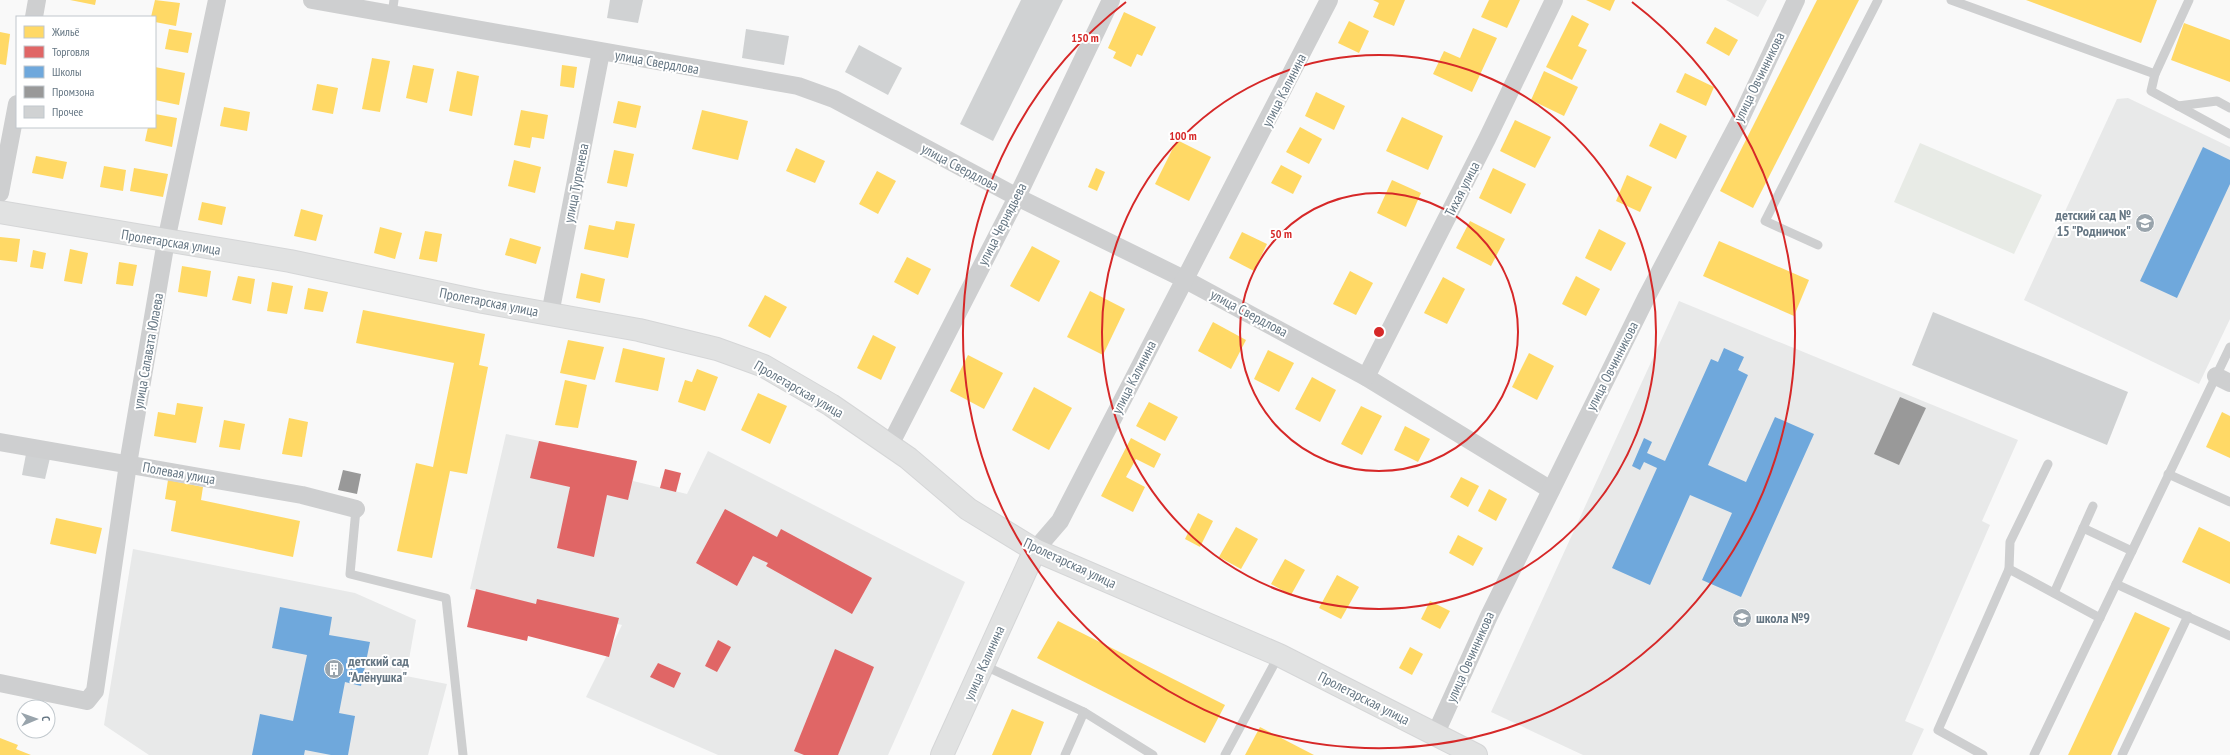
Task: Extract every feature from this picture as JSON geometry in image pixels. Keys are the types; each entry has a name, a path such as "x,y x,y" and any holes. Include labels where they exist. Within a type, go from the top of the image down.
{"street":[{"path":"34,16 37,0"},
{"name":"улица Салавата Юлаева","path":"0,683 87,701 95,691 128,464 166,241 217,0"},
{"name":"улица Свердлова","path":"312,0 393,7 601,52 798,86 817,92 834,99 1016,197 1184,279 1366,376 1551,490"},
{"name":"улица Чернядьева","path":"890,445 1016,197 1111,0"},
{"name":"улица Калинина","path":"942,755 1035,550 1060,521 1329,0"},
{"name":"Тихая улица","path":"1366,376 1487,139 1554,0"},
{"name":"улица Овчинникова","path":"1435,735 1489,616 1646,298 1739,122 1796,0"},
{"name":"улица Тургенева","path":"550,314 601,52"},
{"path":"0,193 16,109"},
{"name":"Пролетарская улица","path":"0,212 290,261 483,302 639,330 717,349 764,366 831,405 890,445 908,458 968,509 1035,550 1279,655 1476,755"},
{"name":"Полевая улица","path":"0,442 302,495 356,509"}],"lane":[{"path":"1818,245 1766,220 1878,0"},
{"path":"1951,0 2155,74"},
{"path":"2189,0 2155,74 2151,91 2230,134"},
{"path":"2178,106 2217,101 2230,108"},
{"path":"2034,755 2168,474 2223,379 2230,347"},
{"path":"1982,755 1938,730 2009,569 2010,542 2048,464"},
{"path":"2168,474 2230,502"},
{"path":"2054,593 2093,506"},
{"path":"356,509 350,574 446,598 463,755"},
{"path":"2083,528 2132,551"},
{"path":"2009,569 2100,618"},
{"path":"2116,584 2230,636"},
{"path":"2122,755 2188,616"},
{"path":"1225,755 1279,655"},
{"path":"983,665 1084,712 1153,755"},
{"path":"1065,755 1084,712"}],"shaded area":[{"path":"1726,0 1767,0 1758,17"},
{"name":"детский сад № 15 \"Родничок\"","path":"2128,98 2230,147 2230,319 2199,384 2024,300 2117,99"},
{"path":"1920,143 2042,195 2014,254 1894,202"},
{"name":"школа №9","path":"1679,301 2018,440 1982,521 1990,525 1905,721 1924,729 1912,755 1583,755 1491,712"},
{"path":"506,434 637,461 633,481 687,494 708,451 965,582 888,755 718,755 586,697 622,625 470,589"},
{"path":"133,549 355,593 416,620 406,676 447,684 428,755 149,755 104,725"}],"building: Жильё":[{"path":"70,0 96,0 95,5"},
{"path":"155,0 180,3 176,26 156,22 156,16 151,16"},
{"path":"1373,0 1405,0 1394,26 1373,17 1379,3"},
{"path":"1489,0 1520,0 1507,28 1481,17"},
{"path":"1586,0 1615,0 1610,11"},
{"path":"1817,0 1859,0 1753,208 1720,191"},
{"path":"2026,0 2157,0 2141,43"},
{"path":"1124,12 1156,27 1142,56 1137,54 1131,67 1113,58 1116,52 1108,48"},
{"path":"1572,15 1589,24 1578,46 1587,50 1572,80 1546,67"},
{"path":"1349,21 1369,31 1359,53 1338,43"},
{"path":"2184,23 2230,40 2230,82 2171,60"},
{"path":"1715,27 1738,40 1729,56 1706,43"},
{"path":"1473,28 1497,38 1472,92 1433,74 1444,51 1460,58"},
{"path":"169,29 192,33 188,53 165,49"},
{"path":"0,32 10,34 6,65 0,64"},
{"path":"372,58 390,61 380,112 362,109"},
{"path":"413,65 434,69 427,103 406,98"},
{"path":"562,65 577,67 574,88 560,86"},
{"path":"156,67 185,73 179,105 156,100"},
{"path":"457,71 479,76 472,116 449,111"},
{"path":"1544,71 1578,87 1564,116 1531,100"},
{"path":"1685,73 1714,87 1706,106 1676,92"},
{"path":"317,84 338,88 333,114 312,110"},
{"path":"1316,92 1345,106 1334,130 1305,116"},
{"path":"618,101 641,106 636,128 613,123"},
{"path":"224,107 250,112 247,131 220,126"},
{"path":"521,110 548,115 544,139 532,137 530,148 514,145"},
{"path":"702,110 748,121 738,160 692,149"},
{"path":"156,114 177,118 172,147 145,141 148,128 156,128"},
{"path":"1402,117 1443,136 1428,170 1386,151"},
{"path":"1515,120 1551,137 1535,168 1500,151"},
{"path":"1660,123 1687,136 1676,159 1649,146"},
{"path":"1300,127 1322,139 1309,164 1286,152"},
{"path":"1177,140 1211,157 1189,201 1155,184"},
{"path":"796,148 825,161 815,183 786,171"},
{"path":"614,150 634,154 627,187 607,183"},
{"path":"36,156 67,162 63,179 32,173"},
{"path":"514,160 541,167 535,193 508,186"},
{"path":"1281,165 1302,176 1293,194 1271,183"},
{"path":"104,166 126,170 123,191 100,187"},
{"path":"134,168 168,174 163,197 130,191"},
{"path":"1096,168 1105,172 1097,191 1088,187"},
{"path":"1493,168 1526,184 1511,214 1479,198"},
{"path":"877,171 896,181 878,214 859,204"},
{"path":"1627,175 1652,187 1640,212 1616,201"},
{"path":"1392,180 1421,193 1406,227 1377,213"},
{"path":"202,202 226,207 222,225 198,220"},
{"path":"301,209 323,215 316,241 294,236"},
{"path":"616,221 635,224 628,258 584,249 589,225 614,230"},
{"path":"1470,221 1505,239 1491,266 1456,248"},
{"path":"380,227 402,233 395,259 374,253"},
{"path":"1599,229 1626,243 1611,271 1585,258"},
{"path":"425,231 442,234 437,262 419,259"},
{"path":"1242,232 1267,244 1254,271 1229,258"},
{"path":"0,237 20,239 17,262 0,260"},
{"path":"510,238 541,247 536,264 505,255"},
{"path":"1719,241 1809,280 1794,316 1703,276"},
{"path":"1032,246 1060,261 1039,302 1010,286"},
{"path":"70,249 88,253 82,284 64,281"},
{"path":"33,250 46,253 43,269 30,267"},
{"path":"907,257 931,269 918,295 894,282"},
{"path":"119,262 137,265 133,286 116,284"},
{"path":"182,266 211,271 207,297 178,292"},
{"path":"1350,271 1373,283 1356,315 1333,304"},
{"path":"581,273 605,279 600,303 576,298"},
{"path":"238,276 255,279 251,304 232,300"},
{"path":"1576,276 1600,289 1586,316 1562,304"},
{"path":"1443,277 1465,289 1447,324 1424,313"},
{"path":"272,282 293,286 287,314 267,311"},
{"path":"308,288 328,292 323,312 304,309"},
{"path":"1090,291 1125,309 1103,355 1067,337"},
{"path":"765,295 787,307 770,338 748,326"},
{"path":"363,310 485,334 479,365 488,367 467,474 450,471 432,558 397,551 416,463 433,467 454,363 356,343"},
{"path":"1213,322 1246,340 1231,369 1198,351"},
{"path":"873,335 896,347 881,380 857,368"},
{"path":"568,340 604,347 595,380 560,373"},
{"path":"623,348 665,358 658,391 615,382"},
{"path":"1268,350 1294,363 1279,392 1254,379"},
{"path":"1529,353 1554,366 1537,400 1512,387"},
{"path":"968,355 1003,373 984,409 950,391"},
{"path":"697,369 718,377 705,411 678,402 685,380 692,382"},
{"path":"1312,377 1336,390 1320,422 1295,409"},
{"path":"565,380 587,385 578,428 555,425"},
{"path":"1034,387 1072,408 1049,450 1012,430"},
{"path":"758,393 787,406 770,444 741,430"},
{"path":"1149,402 1178,417 1165,441 1136,426"},
{"path":"177,403 203,407 196,443 154,436 158,412 175,415"},
{"path":"1361,406 1382,416 1362,455 1341,444"},
{"path":"2222,412 2230,416 2230,458 2206,447"},
{"path":"289,418 308,422 302,457 282,454"},
{"path":"224,420 245,424 240,450 219,447"},
{"path":"1405,426 1430,439 1418,462 1394,450"},
{"path":"1131,438 1161,454 1154,468 1136,459 1126,477 1145,487 1133,512 1101,496"},
{"path":"1461,477 1479,486 1468,507 1450,497"},
{"path":"168,480 203,487 201,500 300,521 293,557 171,531 176,501 165,499"},
{"path":"1489,489 1507,499 1496,521 1478,511"},
{"path":"1198,513 1213,521 1200,547 1185,539"},
{"path":"56,518 102,528 96,554 50,544"},
{"path":"1236,527 1258,539 1241,569 1219,557"},
{"path":"2199,527 2230,542 2230,584 2182,562"},
{"path":"1458,535 1483,548 1473,566 1449,553"},
{"path":"1285,559 1305,570 1291,595 1271,584"},
{"path":"1337,575 1359,587 1341,619 1319,608"},
{"path":"1430,601 1450,611 1440,629 1421,619"},
{"path":"2135,612 2170,628 2111,755 2068,755"},
{"path":"1058,621 1225,705 1205,743 1037,658"},
{"path":"1410,647 1423,654 1412,675 1399,668"},
{"path":"1012,709 1044,722 1031,755 992,755"},
{"path":"1260,727 1314,755 1245,755"},
{"path":"0,738 18,745 16,749 31,755 0,755"}],"building: Торговля":[{"path":"539,441 637,461 628,500 607,495 594,557 557,548 570,487 530,478"},
{"path":"665,469 681,473 676,492 660,488"},
{"path":"725,509 777,537 781,529 872,578 852,614 766,566 768,563 753,556 737,586 696,563"},
{"path":"476,589 536,604 537,599 619,618 609,657 528,636 527,641 467,627"},
{"path":"718,640 731,647 717,672 705,666"},
{"path":"835,649 874,667 838,755 804,755 794,751"},
{"path":"658,663 681,673 674,688 650,677"}],"building: Школы":[{"name":"детский сад № 15 \"Родничок\"","path":"2203,147 2230,160 2230,184 2177,298 2140,281"},
{"name":"школа №9","path":"1724,348 1744,357 1738,370 1748,375 1708,465 1746,482 1775,417 1814,434 1741,597 1702,580 1732,513 1690,495 1650,585 1612,568 1657,468 1644,462 1640,470 1632,466 1644,438 1652,442 1647,453 1665,461 1711,359 1718,362"},
{"name":"детский сад \"Алёнушка\"","path":"280,607 332,617 329,635 370,642 361,686 345,682 339,713 355,716 348,755 331,755 305,750 304,755 252,755 260,714 293,721 307,655 272,648"}],"building: Промзона":[{"path":"1900,397 1926,408 1899,465 1874,454"},
{"path":"343,470 361,474 357,494 338,490"}],"building: Прочее":[{"path":"610,0 643,0 638,23 607,18"},
{"path":"1021,0 1063,0 993,141 960,124"},
{"path":"746,29 789,36 784,65 742,58"},
{"path":"859,45 902,68 888,95 845,72"},
{"path":"1933,312 2128,392 2107,445 1912,365"},
{"path":"26,454 50,458 45,479 22,475"}],"place":[{"name":"детский сад № 15 \"Родничок\"","path":"2145,223"},
{"name":"школа №9","path":"1742,618"},
{"name":"детский сад \"Алёнушка\"","path":"334,669"}]}
